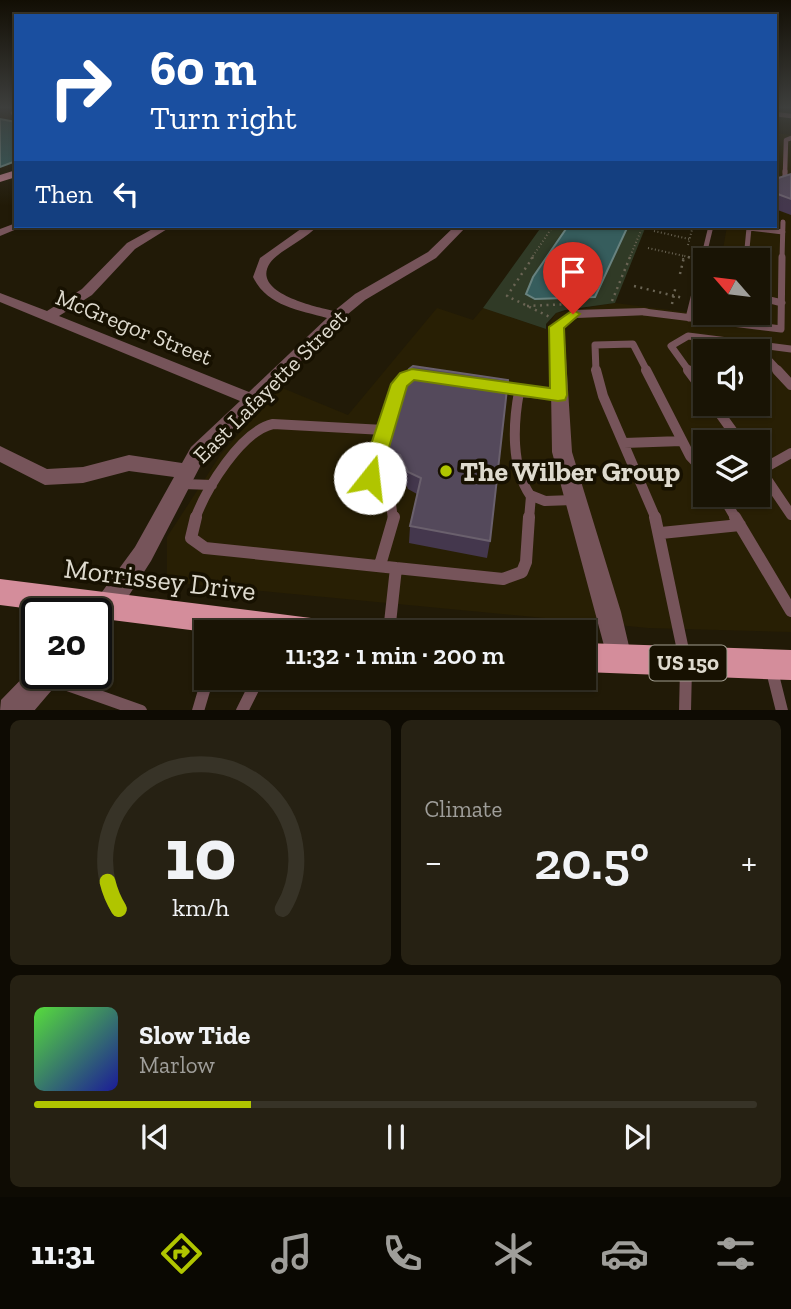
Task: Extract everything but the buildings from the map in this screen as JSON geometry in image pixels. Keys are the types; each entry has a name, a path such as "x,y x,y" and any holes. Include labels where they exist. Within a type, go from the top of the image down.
{"main road":[{"name":"Morrissey Drive","path":"0,592 31,598"},
{"name":"Morrissey Drive","path":"112,613 194,623"},
{"name":"US 150","path":"596,658 780,665"}],"street":[{"path":"48,316 88,292 131,246 162,228"},
{"path":"309,228 264,261 260,276 262,284 279,297 338,317"},
{"name":"East Lafayette Street","path":"112,598 143,554 198,452 360,297 432,255 459,228"},
{"name":"McGregor Street","path":"0,297 251,399"},
{"path":"619,659 609,612 562,452 557,327 560,321 573,314 644,312"},
{"path":"0,453 45,477 83,475 129,463 183,477"},
{"path":"12,710 32,689"}],"lane":[{"path":"777,183 785,177 789,144"},
{"path":"781,329 783,222"},
{"path":"705,248 710,228"},
{"path":"747,248 749,228 783,232"},
{"path":"689,318 693,300"},
{"path":"770,300 782,303"},
{"path":"644,312 791,331"},
{"path":"693,376 671,346 688,335 717,339"},
{"path":"685,710 686,663 674,618 661,533 603,396 594,362 595,345 633,344 693,459"},
{"path":"770,346 791,349"},
{"path":"770,362 791,385"},
{"path":"380,565 395,515 394,500 385,488 370,478 400,384 412,374 426,376"},
{"path":"506,390 558,395"},
{"path":"519,392 515,405 519,480 531,496 543,500 576,500"},
{"path":"384,430 272,424 260,427 212,485 193,521 191,538 205,548 503,579 522,572 526,562 531,496"},
{"path":"624,443 682,441"},
{"path":"770,463 791,453"},
{"path":"183,477 212,485"},
{"path":"770,484 791,515"},
{"path":"729,507 791,611"},
{"path":"661,533 740,525"},
{"path":"390,620 396,568"},
{"path":"780,665 782,710"},
{"path":"83,689 141,710"},
{"path":"198,710 204,690"},
{"path":"242,710 252,690"}],"path":[{"path":"552,228 508,296 560,321"},
{"path":"614,311 611,302 642,228"},
{"path":"688,245 692,228"},
{"path":"654,231 689,239"},
{"path":"648,248 693,259"},
{"path":"680,274 684,257"},
{"path":"671,304 676,285"},
{"path":"634,286 693,300"}],"shaded area":[{"path":"777,140 791,140 791,632 648,628 596,623 596,620 564,620 167,582 167,537 221,454 280,387 348,415 437,308 473,320 483,308 546,329 556,313 615,303 693,313 693,326 770,326 770,248 723,248 727,228 777,228"}],"green space":[{"path":"541,228 645,228 615,303 556,313 546,324 546,329 483,308"}],"water":[{"path":"0,140 14,140 14,162 0,167"},
{"path":"567,228 627,228 595,297 535,299 526,294 533,277"}],"place":[{"name":"The Wilber Group","path":"446,471"}],"route":[{"path":"370,478 400,384 406,377 412,374 525,393 558,395 557,327 560,321 573,314"}]}
